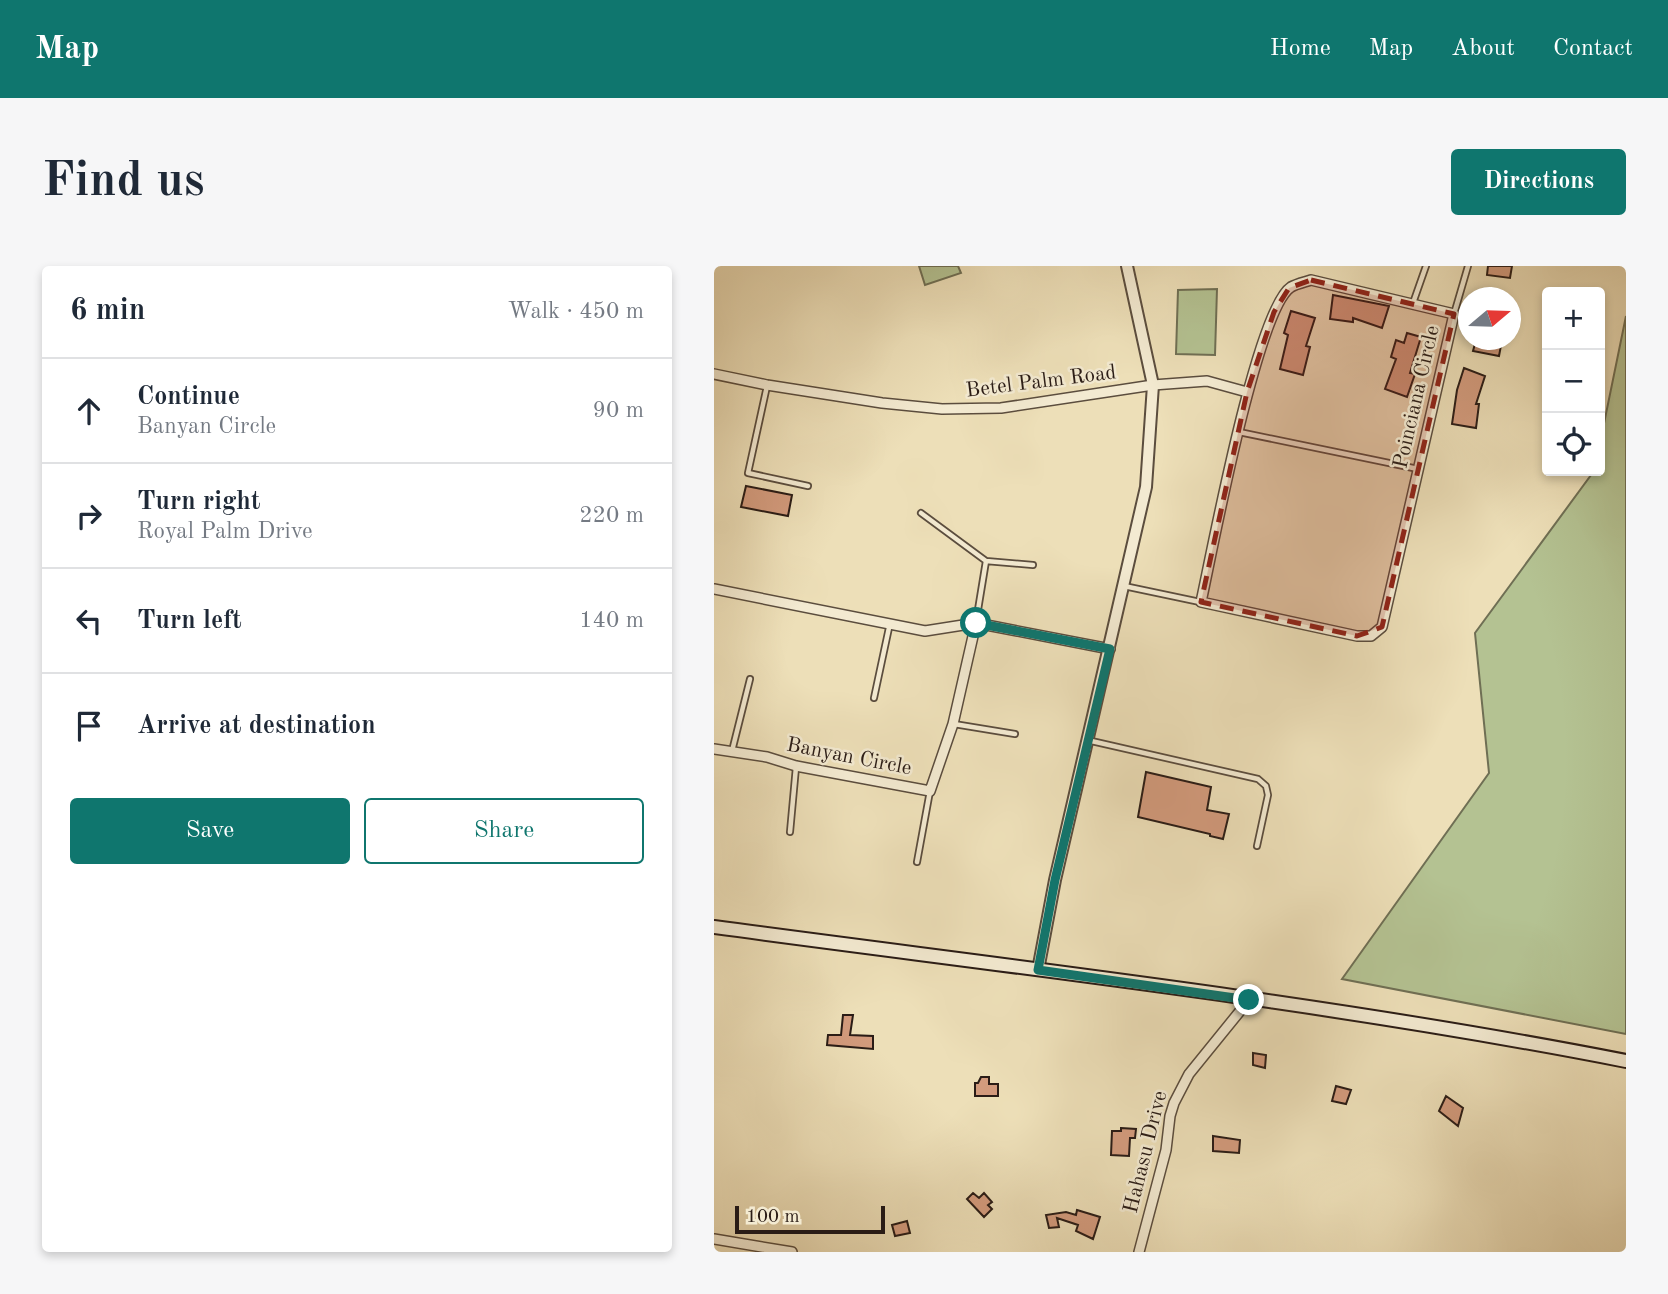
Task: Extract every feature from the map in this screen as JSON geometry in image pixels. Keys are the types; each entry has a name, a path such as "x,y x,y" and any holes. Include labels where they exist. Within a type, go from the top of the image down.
{"main road":[{"path":"714,927 1442,1028 1626,1061"}],"street":[{"path":"1038,970 1055,880 1146,487 1153,385 1127,266"},
{"name":"Poinciana Circle","path":"1311,280 1454,314 1382,627 1371,636 1357,636 1201,602 1247,392 1274,312 1289,288 1311,280"},
{"name":"Betel Palm Road","path":"714,374 882,403 942,409 1000,408 1153,385 1207,381 1247,392"},
{"path":"714,589 925,631 976,623 1110,649"},
{"name":"Banyan Circle","path":"714,749 767,757 796,766 930,791 953,724 976,623"},
{"name":"Hahasu Drive","path":"1139,1252 1166,1150 1174,1103 1189,1074 1249,1000"},
{"path":"714,1239 792,1252"}],"lane":[{"path":"1413,303 1426,266"},
{"path":"1454,314 1468,266"},
{"path":"767,385 748,473 808,486"},
{"path":"1239,432 1418,469"},
{"path":"921,513 986,561 1033,565"},
{"path":"976,623 986,561"},
{"path":"1124,586 1201,602"},
{"path":"874,698 890,623"},
{"path":"732,751 750,679"},
{"path":"953,724 1015,734"},
{"path":"1087,740 1258,779 1266,786 1268,795 1257,846"},
{"path":"790,832 796,766"},
{"path":"917,862 930,791"}],"highlighted area":[{"path":"1311,280 1454,314 1382,627 1357,636 1201,602 1247,392 1274,312 1289,288"}],"green space":[{"path":"919,266 958,266 961,273 925,285"},
{"path":"1217,289 1215,355 1176,354 1178,290"},
{"path":"1626,316 1626,1034 1342,979 1489,773 1475,633 1590,476 1605,476 1605,419"}],"building":[{"path":"1488,266 1512,266 1510,278 1487,275"},
{"path":"1333,295 1389,306 1382,328 1353,318 1353,322 1330,319"},
{"path":"1291,311 1315,318 1306,346 1310,347 1303,375 1280,369 1288,335 1284,333"},
{"path":"1407,333 1421,337 1410,373 1415,374 1407,397 1385,389 1396,359 1391,357 1396,340 1404,343"},
{"path":"1473,350 1500,350 1499,356"},
{"path":"1464,368 1485,376 1476,404 1479,404 1476,428 1452,424 1457,390"},
{"path":"746,486 792,495 788,516 741,507"},
{"path":"1146,772 1211,787 1207,810 1229,814 1223,839 1138,817"},
{"path":"843,1015 853,1015 850,1035 873,1036 873,1049 827,1045 828,1035 841,1035"},
{"path":"1253,1053 1266,1055 1265,1068 1253,1065"},
{"path":"981,1077 989,1077 989,1084 998,1084 998,1096 975,1096 975,1083 978,1083"},
{"path":"1336,1086 1351,1090 1346,1104 1332,1101"},
{"path":"1446,1096 1463,1108 1458,1126 1439,1111"},
{"path":"1121,1128 1136,1129 1135,1138 1130,1138 1129,1156 1111,1155 1112,1131 1121,1131"},
{"path":"1213,1136 1240,1140 1239,1153 1213,1151"},
{"path":"973,1193 979,1198 984,1193 992,1202 988,1205 992,1209 984,1217 967,1199"},
{"path":"1077,1210 1100,1217 1093,1239 1076,1231 1078,1225 1057,1218 1059,1227 1049,1228 1046,1215 1066,1212 1076,1215"},
{"path":"907,1221 910,1233 895,1236 892,1225"}],"route":[{"path":"976,623 1110,649 1055,880 1038,970 1249,1000"}]}
